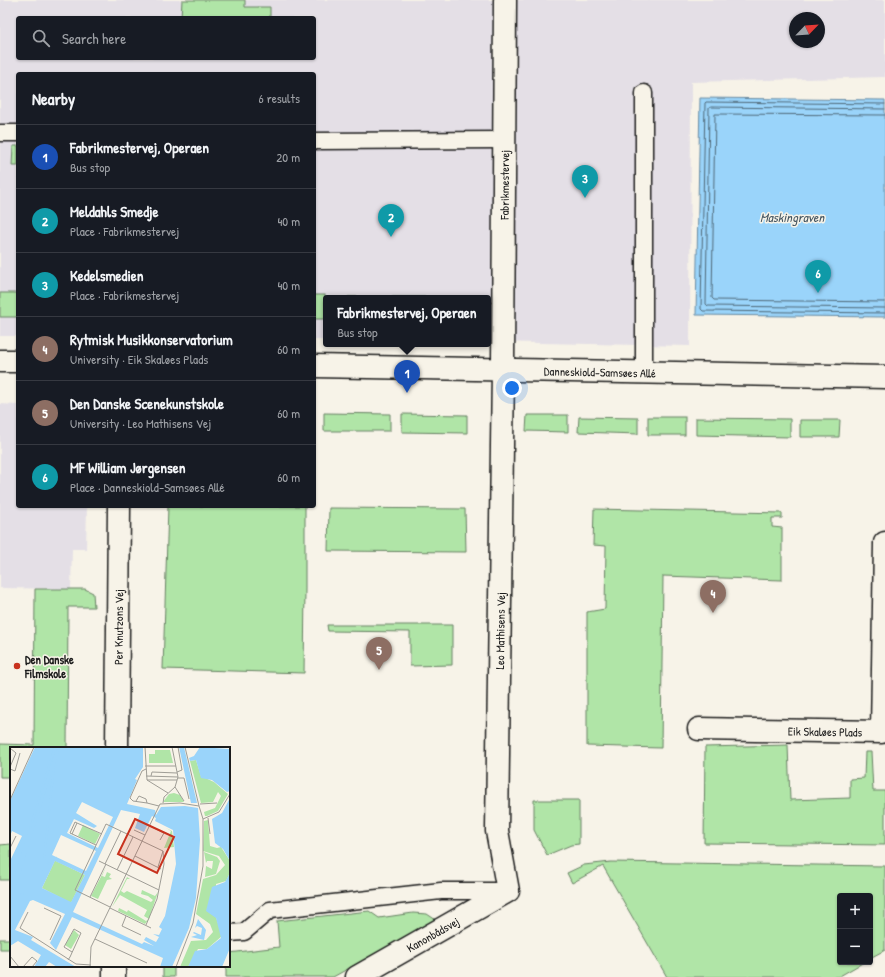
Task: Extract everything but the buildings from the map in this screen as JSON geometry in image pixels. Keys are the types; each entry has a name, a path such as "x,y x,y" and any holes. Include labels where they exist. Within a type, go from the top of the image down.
{"street":[{"name":"Fabrikmestervej","path":"502,369 505,0"},
{"path":"0,361 16,362"},
{"name":"Danneskiold-Samsøes Allé","path":"316,366 885,377"},
{"name":"Leo Mathisens Vej","path":"502,369 497,831 508,891"},
{"name":"Per Knutzons Vej","path":"117,747 119,508"},
{"name":"Eik Skaløes Plads","path":"699,729 882,732 885,543"},
{"name":"Kanonbådsvej","path":"357,977 508,891"}],"lane":[{"path":"644,93 644,372"},
{"path":"0,133 16,133"},
{"path":"316,140 504,140"},
{"path":"230,933 244,932 270,910 441,891 508,891"}],"shaded area":[{"path":"0,0 885,0 885,77 691,82 690,346 491,342 491,295 323,295 323,340 316,340 316,72 16,72 16,336 0,336"},
{"path":"0,404 16,405 16,508 87,508 86,549 72,549 71,589 0,588"}],"green space":[{"path":"182,0 245,0 245,7 270,7 270,16 181,16"},
{"path":"13,146 16,146 16,166 12,166"},
{"path":"0,293 16,293 16,317 0,317"},
{"path":"316,295 323,295 323,319 316,319"},
{"path":"324,413 390,414 390,431 324,431"},
{"path":"402,414 467,415 467,433 402,432"},
{"path":"527,415 568,415 568,432 526,431"},
{"path":"579,417 638,418 638,434 578,432"},
{"path":"648,417 685,417 685,435 648,435"},
{"path":"696,418 790,419 790,437 696,435"},
{"path":"800,420 840,420 839,437 800,437"},
{"path":"168,508 305,508 304,673 163,669"},
{"path":"329,508 465,509 466,552 328,551"},
{"path":"594,509 782,513 782,518 772,518 772,527 782,528 782,580 663,576 661,748 587,746 587,612 605,609 606,546 593,545"},
{"path":"35,589 85,589 93,593 94,607 68,607 67,747 10,747 10,777 0,777 0,744 34,745"},
{"path":"327,625 452,625 452,665 410,666 410,632 328,631"},
{"path":"788,745 790,800 850,798 850,779 864,778 865,752 871,752 873,791 885,791 885,845 704,843 705,747"},
{"path":"534,800 579,800 579,844 571,845 547,855 534,830"},
{"path":"10,844 10,880 0,880 0,845"},
{"path":"611,862 885,866 885,950 873,956 873,893 837,893 837,965 859,965 838,977 667,977 603,866 572,883 567,873 584,865"},
{"path":"369,911 379,918 413,913 427,914 436,920 333,977 226,977 226,967 230,967 230,953 279,947 277,921"},
{"path":"0,939 10,939 10,949 0,949"},
{"path":"163,967 174,967 174,977 163,977"}],"water":[{"name":"Maskingraven","path":"700,98 885,100 885,317 696,315"}],"place":[{"name":"Kedelsmedien","path":"585,198"},
{"name":"Meldahls Smedje","path":"391,237"},
{"name":"MF William Jørgensen","path":"818,293"},
{"name":"Fabrikmestervej, Operaen","path":"407,393"},
{"name":"Rytmisk Musikkonservatorium","path":"713,613"},
{"name":"Den Danske Filmskole","path":"17,666"},
{"name":"Den Danske Scenekunstskole","path":"379,670"}]}
